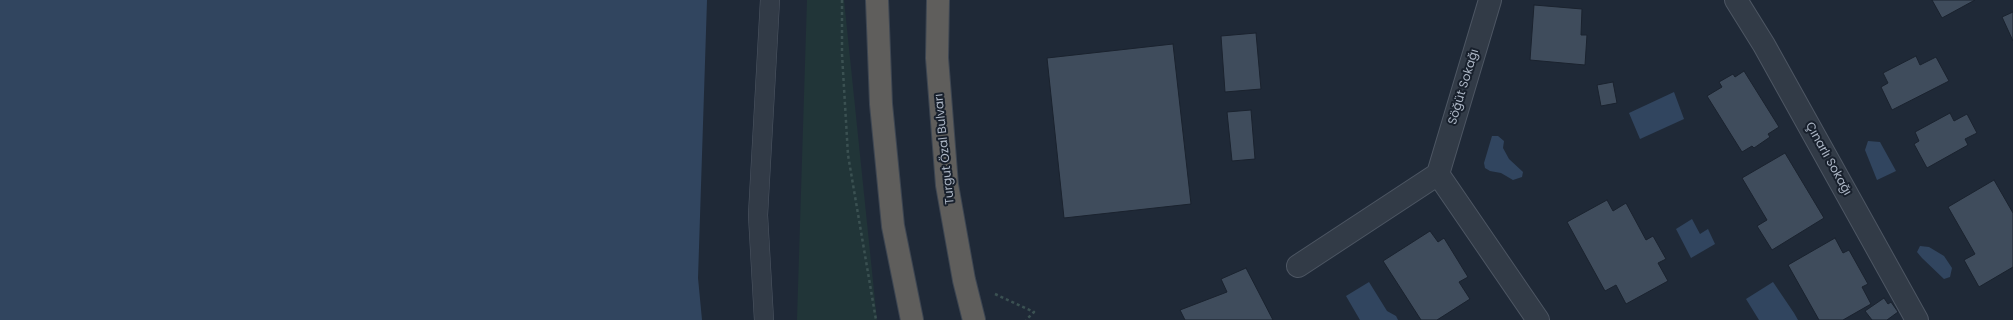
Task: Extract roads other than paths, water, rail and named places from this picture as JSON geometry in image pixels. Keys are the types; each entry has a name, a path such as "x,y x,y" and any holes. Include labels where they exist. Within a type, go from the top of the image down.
{"highway":[{"path":"877,0 882,104 893,226 912,320"},
{"name":"Turgut Özal Bulvarı","path":"938,0 937,58 947,185 964,280 974,320"}],"street":[{"path":"764,320 758,215 770,0"},
{"name":"Söğüt Sokağı","path":"1438,174 1490,0"},
{"name":"Çınarlı Sokağı","path":"1736,0 1764,45 1917,320"},
{"path":"1298,266 1438,174 1538,320"}],"water":[{"path":"0,0 707,0 698,278 702,320 0,320"},
{"path":"1674,92 1684,119 1640,139 1629,113"},
{"path":"1492,136 1498,136 1504,141 1503,148 1509,159 1523,172 1522,177 1513,180 1501,173 1490,171 1485,168 1484,163"},
{"path":"1868,141 1880,142 1896,171 1877,180 1865,150"},
{"path":"1692,219 1700,234 1708,229 1715,244 1691,258 1676,229"},
{"path":"1920,246 1929,247 1944,256 1952,268 1950,277 1944,279 1922,258 1917,252"},
{"path":"1369,282 1387,311 1396,316 1398,320 1360,320 1346,296"},
{"path":"1773,282 1798,320 1759,320 1746,299"}]}
